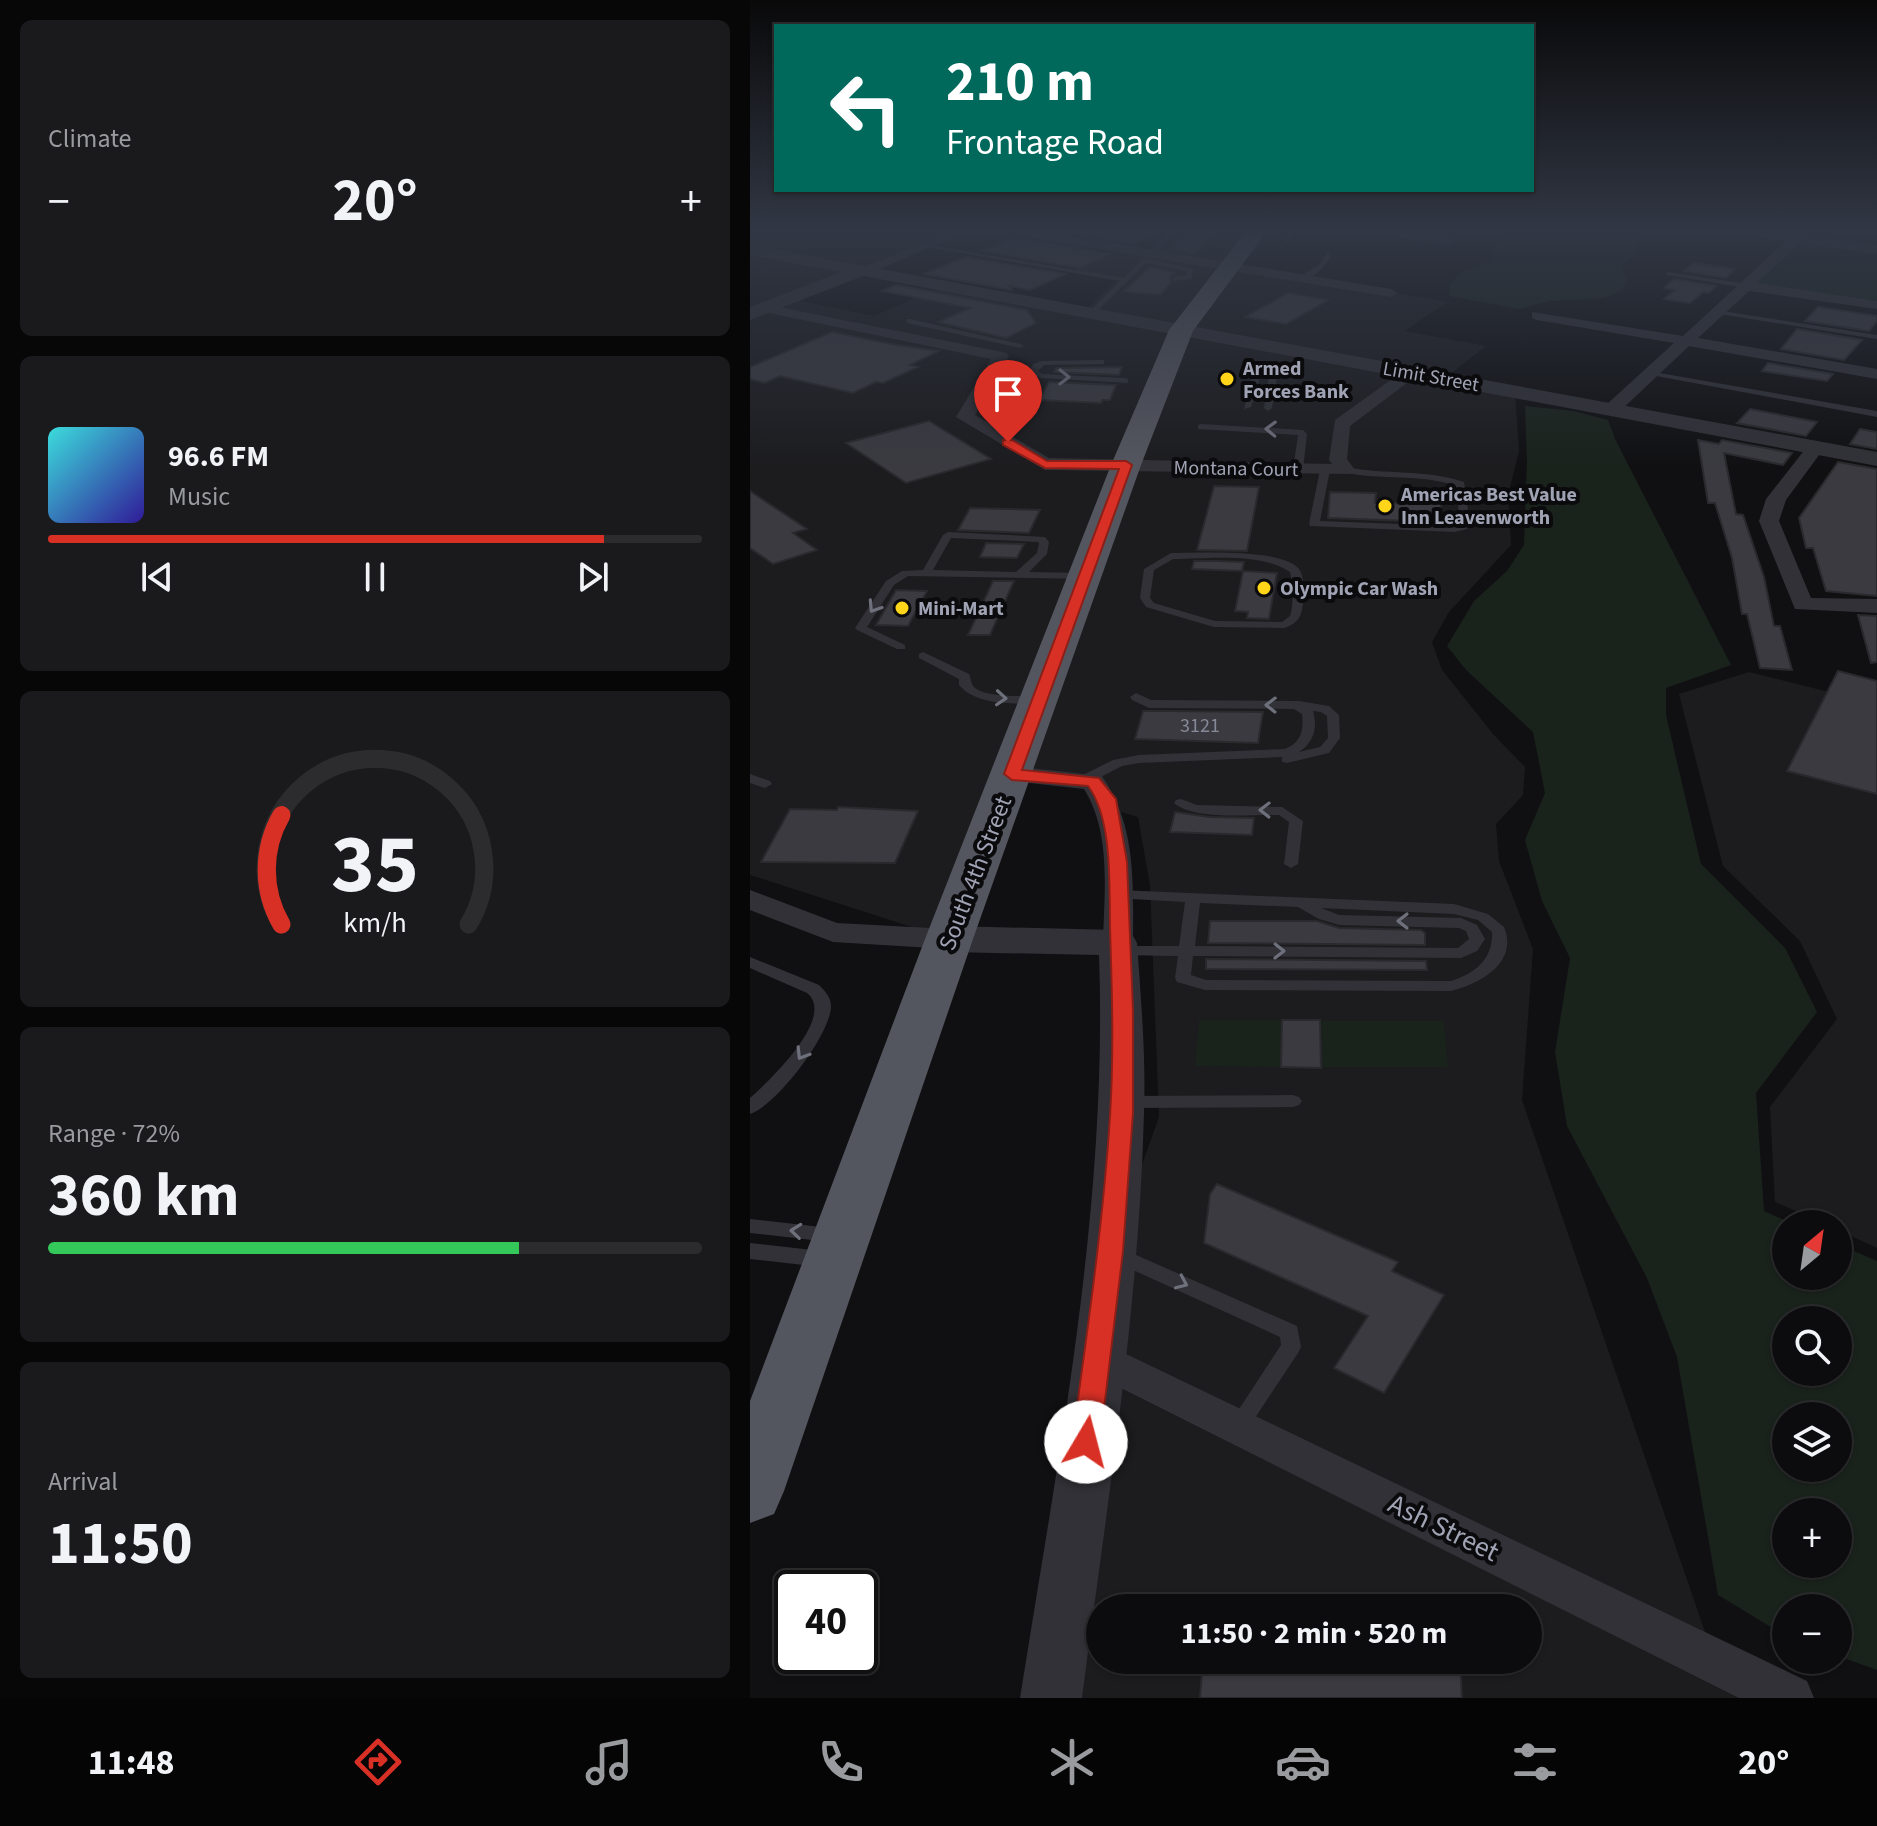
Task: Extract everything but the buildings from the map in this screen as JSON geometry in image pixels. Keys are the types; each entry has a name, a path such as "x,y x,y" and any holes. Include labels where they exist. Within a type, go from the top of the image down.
{"highway":[{"name":"South 4th Street","path":"750,1491 949,939 1126,465 1181,330 1195,310"}],"street":[{"name":"Limit Street","path":"1072,310 1877,459"},
{"name":"Montana Court","path":"757,311 1001,356 965,417 1045,464 1346,470"},
{"path":"1612,409 1719,312"},
{"path":"1537,315 1877,374"},
{"path":"1346,470 1338,460 1341,424 1412,373"},
{"path":"1816,447 1776,499 1769,521 1803,604 1877,606"},
{"path":"1012,774 1093,782 1107,799 1118,862 1123,1011 1122,1102 1111,1251 1051,1698"},
{"path":"750,899 833,932 949,939 1118,929"},
{"name":"Ash Street","path":"1097,1357 1790,1698"}],"lane":[{"path":"1092,314 1096,310"},
{"path":"1719,312 1877,337"},
{"path":"910,321 1020,346"},
{"path":"1101,362 1042,363 1033,372 1040,376 1125,381"},
{"path":"1247,407 1258,370 1275,364 1268,408"},
{"path":"1651,373 1877,414"},
{"path":"1201,427 1300,432 1303,434 1298,469"},
{"path":"1325,470 1314,524 1455,529 1463,527 1465,523 1461,484 1434,478 1379,477 1346,470"},
{"path":"946,539 1032,537 1044,542 1042,554 1020,574"},
{"path":"946,539 989,544"},
{"path":"927,572 946,539"},
{"path":"1017,545 1044,546"},
{"path":"1171,556 1268,560 1291,567 1296,573 1298,613 1284,625 1214,624 1150,605 1145,598 1145,581 1149,569 1171,556"},
{"path":"901,647 861,628 890,583 906,573 1085,576"},
{"path":"923,656 965,677 965,685 984,696 1040,700"},
{"path":"1118,763 1281,760 1324,750 1334,738 1333,715 1325,709 1297,705 1149,704 1136,697"},
{"path":"1082,781 1118,763 1210,755 1287,753 1303,745 1309,737 1308,713 1297,705"},
{"path":"750,778 765,784"},
{"path":"1181,803 1195,809 1282,811 1292,816 1296,821 1291,864"},
{"path":"1118,929 1193,898 1454,909 1483,917 1499,930 1499,953 1483,974 1469,982 1451,986 1205,985 1183,978 1194,951 1193,898"},
{"path":"1118,929 1194,951 1461,953 1472,947 1477,939 1472,928 1461,923 1339,920 1324,916 1302,902"},
{"path":"750,962 813,989 822,995 825,1006 801,1059 750,1108"},
{"path":"1122,1102 1293,1101"},
{"path":"750,1226 837,1248"},
{"path":"750,1251 837,1248"},
{"path":"1111,1251 1290,1332 1291,1347 1238,1426"}],"shaded area":[{"path":"750,310 846,310 874,316 887,310 1435,310 1404,331 1486,346 1445,378 1515,392 1519,451 1508,495 1511,545 1449,612 1432,642 1442,670 1493,734 1525,767 1523,795 1496,824 1499,861 1533,949 1522,1100 1715,1661 1790,1698 1051,1698 1111,1251 1159,1117 1150,885 1138,817 1108,808 1093,782 1012,775 949,939 750,875"},
{"path":"1525,406 1573,411 1608,420 1731,665 1666,688 1666,715 1701,864 1785,948 1817,1012 1756,1093 1764,1211 1772,1215 1772,1290 1852,1290 1852,1250 1877,1261 1877,1670 1852,1661 1852,1594 1772,1594 1772,1628 1718,1595 1677,1357 1647,1278 1567,1126 1555,1052 1570,958 1542,901 1525,840 1545,793 1533,732 1466,670 1447,646 1474,601 1507,571 1524,545"},
{"path":"1749,672 1877,704 1877,1248 1852,1236 1852,1210 1793,1210 1775,1202 1770,1107 1837,1019 1800,941 1723,866 1679,694"},
{"path":"1199,1020 1282,1020 1281,1067 1195,1066"},
{"path":"1321,1021 1444,1021 1448,1067 1322,1067"}],"place":[{"name":"Armed Forces Bank","path":"1227,379"},
{"name":"Americas Best Value Inn Leavenworth","path":"1385,506"},
{"name":"Olympic Car Wash","path":"1264,588"},
{"name":"Mini-Mart","path":"902,608"}],"route":[{"path":"1008,442 1045,464 1126,465 1012,774 1093,782 1107,799 1118,862 1118,943 1123,1011 1122,1113 1111,1251 1086,1442"}]}
